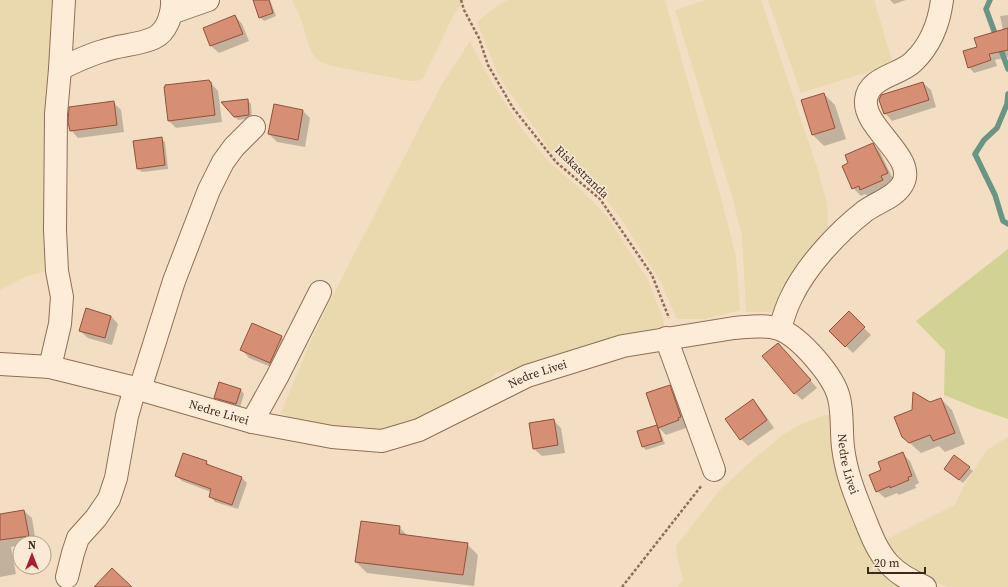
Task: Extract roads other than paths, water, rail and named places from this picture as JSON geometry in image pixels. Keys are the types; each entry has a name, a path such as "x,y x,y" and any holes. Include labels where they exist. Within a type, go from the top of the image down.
{"street":[{"path":"50,366 60,324 62,297 57,271 55,230 56,114 64,0"},
{"path":"60,69 81,58 104,50 155,37 164,29 172,7 208,0"},
{"path":"780,329 785,311 800,282 833,240 862,213 893,195 902,186 904,181 904,167 900,157 880,133 870,117 866,101 867,94 872,86 912,63 924,51 933,36 939,17 942,0"},
{"path":"67,577 78,538 96,518 109,499 116,478 127,416 174,281 209,190 223,162 234,147 254,127"},
{"path":"252,422 277,377 320,292"},
{"name":"Nedre Livei","path":"0,364 50,366 252,422 332,437 382,440 419,430 527,376 623,346 752,326 764,326 780,329 798,341 820,365 836,388 839,399 842,444 848,476 880,552 889,564 905,578 924,587"},
{"path":"671,338 714,470"}],"waterway":[{"path":"990,0 986,9 1008,69"},
{"path":"1008,94 1007,104 997,128 984,140 975,154 995,195 1003,221 1008,224"}]}
